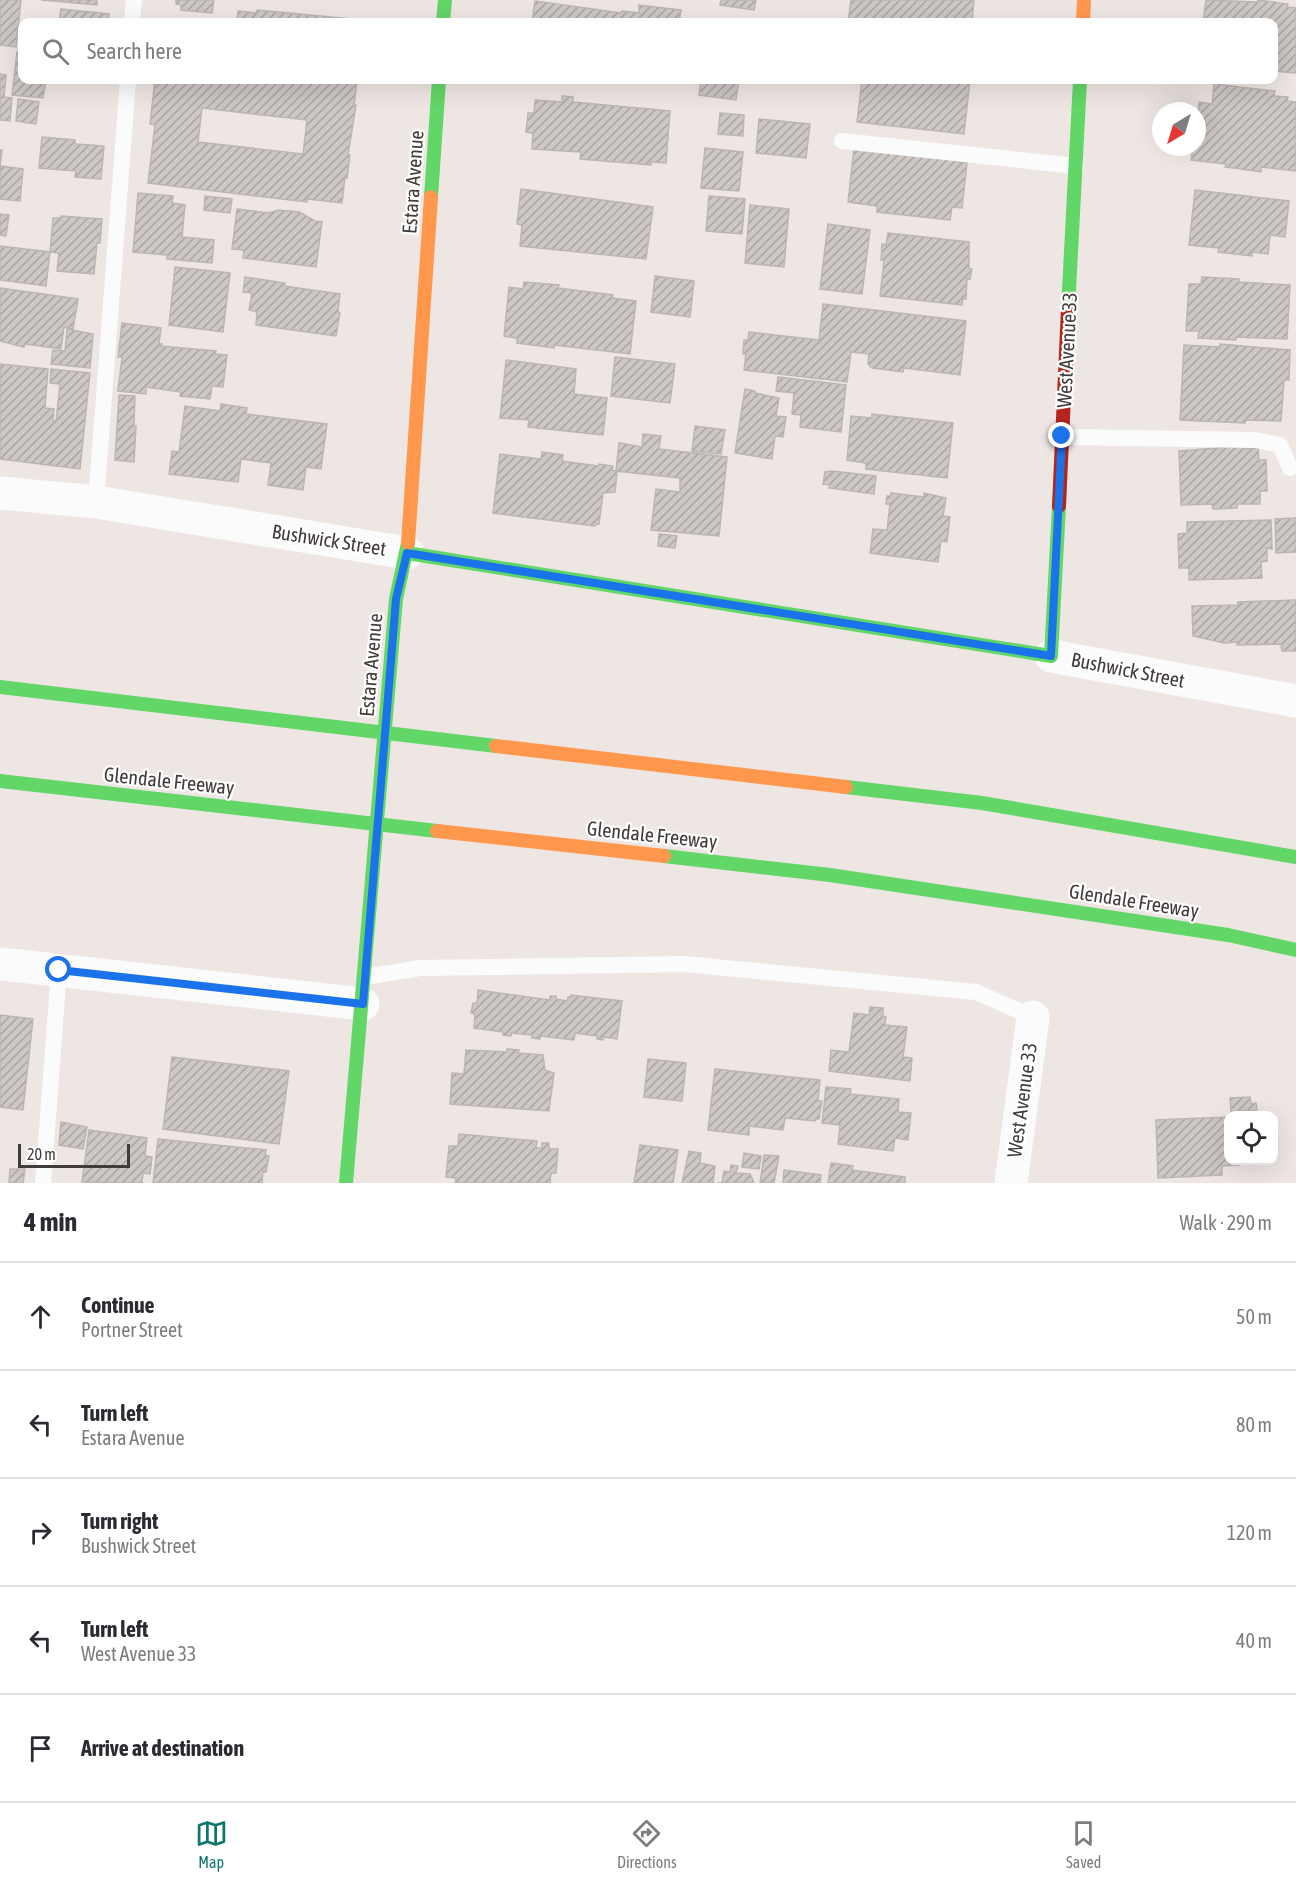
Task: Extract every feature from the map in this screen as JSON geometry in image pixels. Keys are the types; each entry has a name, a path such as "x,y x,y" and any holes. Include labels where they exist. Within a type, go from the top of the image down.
{"main road":[{"path":"443,18 445,0"},
{"path":"1083,18 1084,0"},
{"name":"Estara Avenue","path":"346,1183 368,948 396,599 407,553 439,84"},
{"name":"West Avenue 33","path":"1051,656 1080,84"},
{"name":"Bushwick Street","path":"407,553 1051,656"},
{"path":"0,687 982,803 1296,857"},
{"name":"Glendale Freeway","path":"0,781 830,875 1228,935 1296,950"}],"street":[{"name":"Bushwick Street","path":"0,493 96,502 407,553"},
{"name":"Bushwick Street","path":"1051,656 1296,701"},
{"path":"0,964 364,991"},
{"name":"West Avenue 33","path":"1011,1183 1033,1017"}],"lane":[{"path":"132,18 134,0"},
{"path":"96,502 128,84"},
{"path":"843,141 1076,166"},
{"path":"1062,436 1255,440 1280,445 1290,468"},
{"path":"364,991 420,968 684,964 976,992 1033,1017"},
{"path":"43,1183 59,970"}],"building":[{"path":"0,0 21,0 16,47 0,45"},
{"path":"41,0 97,0 97,5"},
{"path":"176,0 214,0 212,13 181,10 181,5 176,4"},
{"path":"721,0 756,0 754,10 720,5"},
{"path":"851,0 974,0 972,18 849,18"},
{"path":"1206,0 1258,2 1258,0 1288,4 1287,7 1296,8 1296,73 1278,71 1278,18 1204,18"},
{"path":"535,1 621,13 622,11 639,13 639,5 681,10 680,18 533,18"},
{"path":"61,9 109,14 108,18 60,18"},
{"path":"257,10 341,18 237,18 238,11 257,13"},
{"path":"18,52 18,84 45,84 43,98 12,95"},
{"path":"0,74 6,75 4,97 12,98 10,121 0,120"},
{"path":"155,84 357,84 354,105 356,105 348,155 350,155 342,203 307,199 307,202 148,183 155,125 150,124","holes":["202,108 307,120 303,154 198,142"]},
{"path":"700,84 738,84 736,100 699,95"},
{"path":"862,84 970,84 964,134 857,122"},
{"path":"1214,84 1275,91 1274,96 1288,97 1287,101 1296,102 1296,171 1261,167 1261,172 1225,167 1226,164 1191,160 1192,156 1206,156 1206,103 1212,104"},
{"path":"562,96 573,97 573,102 670,111 666,163 651,162 651,165 580,159 581,152 532,149 533,133 526,132 528,113 534,113 535,100 562,102"},
{"path":"18,99 39,102 36,124 16,121"},
{"path":"720,113 744,115 743,136 718,134"},
{"path":"759,119 810,124 806,158 756,153"},
{"path":"42,137 75,140 75,144 104,146 101,179 75,177 76,171 39,168"},
{"path":"705,148 743,152 739,191 701,188"},
{"path":"854,148 958,159 958,162 967,163 962,208 952,207 950,220 877,212 877,206 848,202"},
{"path":"0,166 23,169 20,201 0,199"},
{"path":"521,189 653,207 646,259 520,246 522,225 517,224"},
{"path":"1195,190 1289,201 1285,237 1270,235 1268,254 1252,252 1252,256 1218,252 1219,248 1189,245"},
{"path":"138,193 173,196 172,203 185,205 182,237 214,240 212,263 167,259 167,255 133,252"},
{"path":"205,196 232,199 230,213 204,210"},
{"path":"709,196 745,199 742,234 706,231"},
{"path":"750,205 789,209 784,267 745,263"},
{"path":"237,209 269,213 278,210 299,212 315,221 322,222 316,267 243,258 244,250 232,249"},
{"path":"0,214 9,215 6,236 0,235"},
{"path":"61,216 102,219 94,274 57,271 59,253 50,252 53,218 61,218"},
{"path":"828,224 870,230 862,294 820,289"},
{"path":"888,233 969,242 969,269 972,269 970,279 967,278 966,299 963,299 962,305 880,296 884,260 881,260 882,244 886,245"},
{"path":"0,246 50,252 46,286 0,280"},
{"path":"175,267 230,273 223,332 169,325"},
{"path":"655,276 694,281 690,317 651,312"},
{"path":"245,277 285,283 284,286 340,294 338,312 340,313 336,336 256,325 257,312 249,310 252,293 243,292"},
{"path":"1202,277 1290,285 1287,339 1198,338 1199,331 1186,331 1189,284 1201,284"},
{"path":"524,282 559,285 558,288 613,295 612,298 636,301 630,354 517,343 517,338 504,336 509,287 523,289"},
{"path":"0,288 78,299 73,329 64,327 61,349 25,344 24,347 0,341"},
{"path":"823,304 966,321 960,375 904,368 903,372 872,368 868,364 869,354 851,352 847,382 744,370 746,354 743,354 744,340 748,340 749,332 819,340"},
{"path":"122,323 161,328 159,344 162,344 161,346 216,351 215,354 227,355 223,387 212,386 210,399 180,396 181,392 146,387 146,394 118,391 122,357 118,357"},
{"path":"67,329 93,334 90,368 51,364 53,350 65,351"},
{"path":"1220,344 1290,350 1289,380 1284,380 1281,421 1246,420 1245,423 1180,420 1184,345 1220,347"},
{"path":"615,357 675,364 670,403 611,396"},
{"path":"506,360 576,369 574,394 607,398 603,435 528,427 529,420 500,418"},
{"path":"0,364 48,369 45,408 54,409 53,421 56,421 60,384 50,383 51,369 90,373 80,469 0,459"},
{"path":"778,377 846,385 841,432 800,427 801,415 792,414 794,393 776,391"},
{"path":"745,389 779,398 776,416 786,417 783,437 775,436 772,459 735,453"},
{"path":"119,395 135,396 134,462 115,460"},
{"path":"221,404 247,408 246,414 327,424 321,469 306,467 303,490 268,485 271,463 241,459 238,482 169,474 172,451 179,452 185,406 220,411"},
{"path":"872,414 953,423 947,478 866,469 866,463 847,460 851,416 872,418"},
{"path":"695,426 725,430 721,454 692,451"},
{"path":"643,434 661,436 659,449 727,457 719,536 651,530 656,489 680,492 680,478 616,471 619,443 642,447"},
{"path":"1243,446 1243,449 1258,448 1259,460 1266,460 1267,491 1260,491 1260,504 1237,504 1237,508 1213,509 1212,504 1181,505 1179,451"},
{"path":"542,452 563,455 562,461 613,466 612,470 617,472 615,492 603,493 599,524 595,526 493,513 500,454 541,459"},
{"path":"825,472 876,476 874,494 829,488 830,485 823,484"},
{"path":"891,493 924,497 924,493 946,498 943,516 950,517 947,542 941,541 938,562 870,553 873,529 887,530 890,504 886,504 887,496 891,496"},
{"path":"1296,518 1296,552 1276,553 1275,519"},
{"path":"1271,520 1272,549 1267,548 1267,561 1261,562 1262,578 1189,580 1189,568 1179,568 1178,534 1187,533 1187,522"},
{"path":"659,534 677,536 675,548 658,546"},
{"path":"1296,600 1296,651 1282,651 1281,644 1237,645 1237,642 1224,643 1193,636 1192,606"},
{"path":"478,990 550,1000 550,996 556,996 556,999 567,1001 571,995 622,1001 617,1039 604,1037 603,1040 597,1039 597,1036 575,1033 574,1040 540,1036 540,1039 532,1038 532,1035 511,1033 511,1036 503,1035 503,1032 474,1028 475,1014 471,1013 473,1003 477,1003"},
{"path":"870,1007 883,1008 883,1016 886,1017 885,1025 907,1027 903,1057 912,1058 910,1081 829,1071 831,1050 849,1052 854,1013 869,1015"},
{"path":"0,1015 33,1019 23,1110 0,1107"},
{"path":"507,1049 519,1050 518,1053 543,1055 545,1070 554,1073 549,1111 450,1104 452,1073 464,1074 466,1050 507,1052"},
{"path":"172,1057 289,1071 279,1144 163,1129"},
{"path":"648,1059 686,1063 682,1101 644,1097"},
{"path":"715,1069 820,1080 818,1101 822,1101 819,1119 815,1121 785,1118 783,1130 749,1126 749,1135 708,1130"},
{"path":"826,1087 851,1089 850,1094 899,1099 898,1112 911,1113 908,1140 895,1138 893,1151 838,1144 840,1125 822,1123"},
{"path":"1250,1097 1251,1104 1256,1103 1257,1110 1231,1111 1230,1098"},
{"path":"1224,1117 1224,1165 1239,1165 1222,1166 1222,1175 1158,1178 1156,1120"},
{"path":"61,1122 87,1127 83,1149 59,1145"},
{"path":"89,1130 147,1138 145,1156 152,1157 150,1174 143,1173 142,1183 82,1182"},
{"path":"459,1134 537,1141 536,1148 542,1148 542,1143 549,1143 549,1149 558,1149 556,1173 551,1173 550,1183 455,1183 456,1178 446,1177 449,1146 458,1146"},
{"path":"158,1139 266,1150 265,1155 269,1156 266,1172 263,1171 262,1183 153,1183"},
{"path":"640,1145 678,1150 673,1183 634,1183"},
{"path":"689,1151 701,1153 700,1163 715,1166 713,1183 682,1183"},
{"path":"744,1153 761,1156 759,1169 742,1167"},
{"path":"764,1155 779,1156 774,1183 760,1183"},
{"path":"831,1163 853,1166 852,1170 905,1177 905,1183 828,1183"},
{"path":"731,1165 738,1166 736,1173 750,1174 754,1183 722,1183 724,1171 730,1172"},
{"path":"10,1169 25,1169 23,1183 9,1183"},
{"path":"784,1170 821,1175 820,1183 783,1183"}],"traffic: fast":[{"path":"443,18 445,0"},
{"path":"431,197 439,84"},
{"path":"1068,309 1080,84"},
{"path":"407,553 1051,656 1059,506"},
{"path":"346,1183 396,599 408,543"},
{"path":"0,687 496,746"},
{"path":"0,781 437,831"},
{"path":"846,787 982,803 1296,857"},
{"path":"664,856 830,875 1228,935 1296,950"}],"traffic: slow":[{"path":"1083,18 1084,0"},
{"path":"408,543 431,197"},
{"path":"496,746 846,787"},
{"path":"437,831 664,856"}],"traffic: jam":[{"path":"1059,506 1068,309"}],"route":[{"path":"59,970 363,1004 396,599 407,553 1051,656 1062,436"}]}
